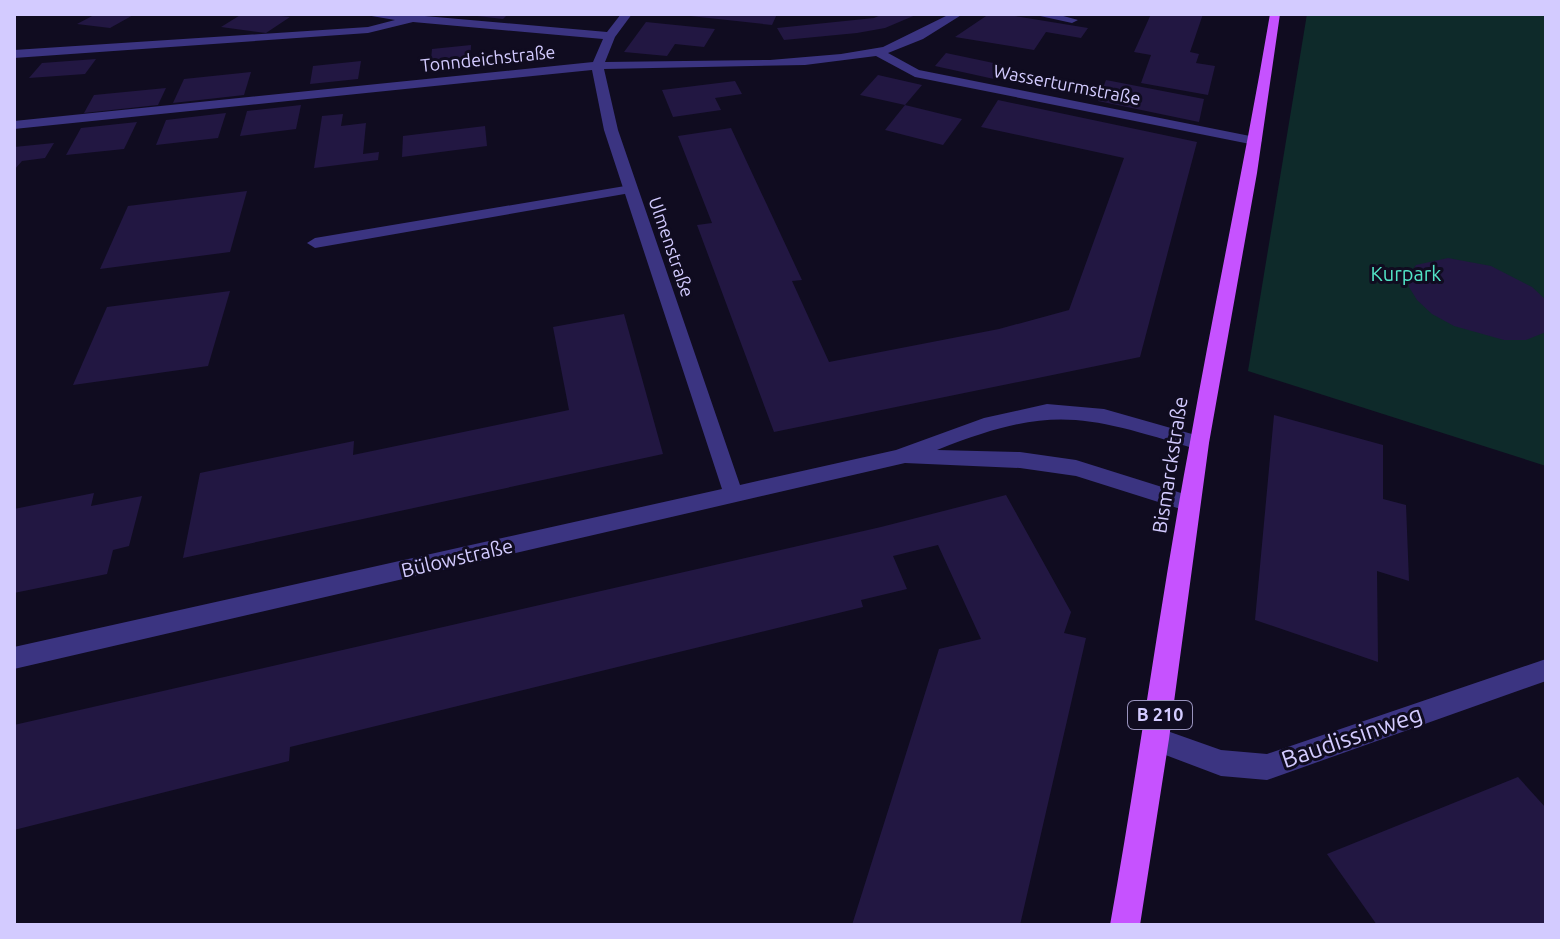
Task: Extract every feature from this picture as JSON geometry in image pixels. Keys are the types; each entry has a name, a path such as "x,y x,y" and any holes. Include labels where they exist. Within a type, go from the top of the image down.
{"main road":[{"name":"Bismarckstraße","path":"1125,925 1156,739 1199,443 1255,141 1275,14"}],"street":[{"path":"365,14 610,36"},
{"path":"597,66 610,36 627,14"},
{"name":"Tonndeichstraße","path":"14,125 597,66 710,65 823,59 878,52 925,33 958,14"},
{"path":"1036,14 1072,20"},
{"path":"14,54 368,30 409,20"},
{"name":"Wasserturmstraße","path":"878,52 915,73 1255,141"},
{"name":"Ulmenstraße","path":"597,66 611,130 734,496"},
{"path":"315,243 631,189"},
{"name":"Bülowstraße","path":"14,658 899,457 1009,417 1049,411 1088,414 1199,443"},
{"name":"Bülowstraße","path":"899,457 1020,460 1076,468 1190,504"},
{"name":"Baudissinweg","path":"1156,739 1221,763 1267,767 1546,670"}],"green space":[{"name":"Kurpark","path":"1307,14 1546,14 1546,466 1248,371"}],"building":[{"path":"96,14 135,14 110,28 77,24"},
{"path":"242,14 290,17 266,33 221,27"},
{"path":"460,14 508,14 503,19"},
{"path":"672,14 777,14 772,25"},
{"path":"883,14 918,14 885,28 857,33 784,40 777,28 874,18"},
{"path":"989,14 1088,28 1081,38 1046,32 1034,50 955,37"},
{"path":"1151,14 1203,14 1190,52 1199,54 1196,63 1215,66 1208,95 1141,83 1151,55 1134,52"},
{"path":"646,22 715,29 704,47 675,44 667,56 624,52"},
{"path":"471,45 470,67 430,71 432,49"},
{"path":"946,53 1003,65 994,79 935,66"},
{"path":"96,59 85,74 29,78 42,63"},
{"path":"361,61 358,79 310,84 313,66"},
{"path":"251,72 244,95 173,103 184,79"},
{"path":"878,75 922,85 905,105 860,95"},
{"path":"1106,80 1204,99 1199,122 1098,101"},
{"path":"735,81 742,94 715,98 721,110 673,117 662,90"},
{"path":"166,88 158,105 84,113 94,95"},
{"path":"998,100 1197,142 1140,357 774,432 697,225 712,223 678,136 731,128 802,280 792,281 829,362 999,329 1069,310 1124,158 981,127"},
{"path":"301,105 296,129 240,136 247,111"},
{"path":"905,105 962,119 943,145 885,130"},
{"path":"226,113 218,138 156,145 166,120"},
{"path":"343,114 341,126 366,123 363,154 379,152 378,160 314,168 322,116"},
{"path":"137,122 124,149 66,155 81,128"},
{"path":"485,126 487,146 402,157 403,136"},
{"path":"54,143 45,158 22,161 14,170 14,147"},
{"path":"247,191 230,252 100,269 128,206"},
{"path":"1448,258 1491,266 1532,287 1546,300 1546,332 1526,340 1504,340 1454,326 1432,314 1409,287 1409,275 1416,265"},
{"path":"230,291 208,366 73,385 107,307"},
{"path":"624,314 663,454 183,558 200,473 354,441 353,455 569,410 553,327"},
{"path":"1274,415 1383,445 1383,499 1406,505 1409,581 1377,571 1378,662 1255,620"},
{"path":"94,493 91,506 142,496 129,546 113,550 107,574 14,593 14,509"},
{"path":"1006,495 1071,612 1064,633 1086,638 1020,925 852,925 939,649 981,639 938,545 893,556 907,589 861,600 863,607 290,747 289,761 14,830 14,725 881,527"},
{"path":"1518,777 1546,808 1546,925 1377,925 1327,854"}]}
